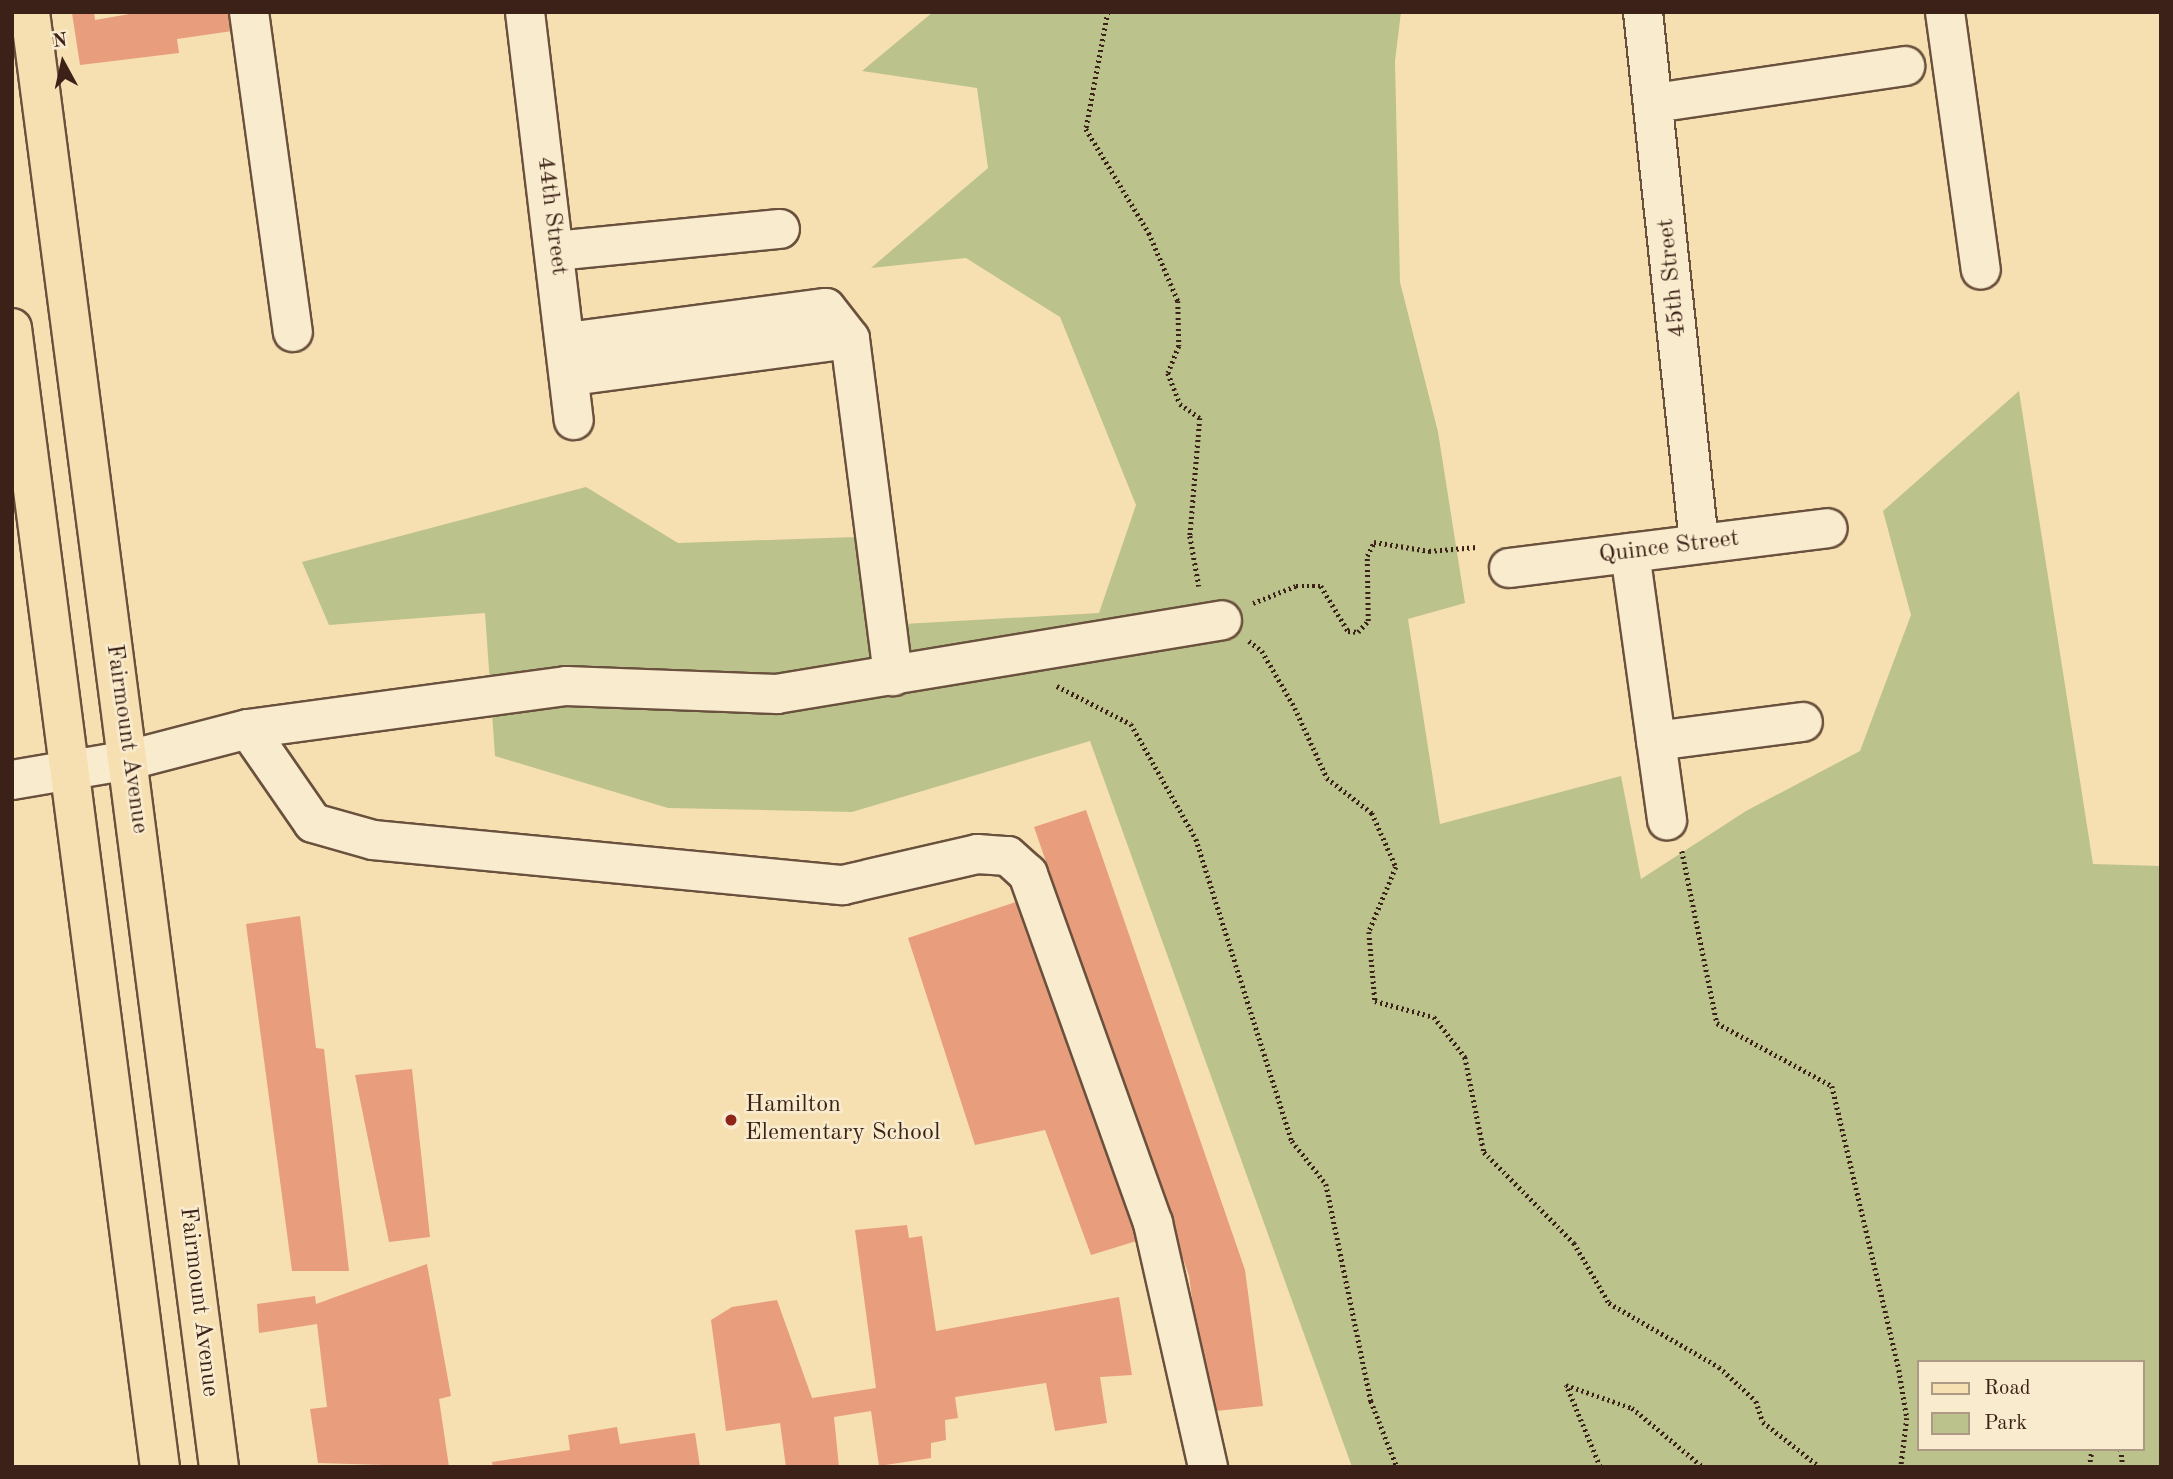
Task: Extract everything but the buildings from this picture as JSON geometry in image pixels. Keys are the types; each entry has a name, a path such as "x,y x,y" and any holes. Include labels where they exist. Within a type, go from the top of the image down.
{"main road":[{"name":"Fairmount Avenue","path":"30,12 219,1467"},
{"path":"12,328 160,1467"}],"street":[{"path":"249,12 293,332"},
{"name":"44th Street","path":"525,12 569,359 574,420"},
{"name":"45th Street","path":"1643,12 1655,103 1699,543"},
{"path":"1945,12 1981,270"},
{"path":"1655,103 1905,66"},
{"path":"555,251 780,229"},
{"path":"569,359 850,339 894,676"},
{"name":"Quince Street","path":"1502,556 1630,552 1828,528"},
{"path":"1630,552 1667,820"},
{"path":"12,780 129,760 248,729 566,686 777,694 1222,620"},
{"path":"1656,741 1803,722"},
{"path":"248,729 313,823 373,840 843,885 977,854 1008,856 1028,874 1153,1223 1208,1467"}],"path":[{"path":"1108,12 1086,129 1149,233 1178,301 1179,346 1168,373 1180,404 1199,418 1190,536 1198,585 1222,620 1262,651 1327,778 1372,813 1396,867 1369,932 1375,1001 1434,1017 1442,1027 1465,1057 1484,1152 1574,1243 1609,1303 1719,1367 1756,1401 1763,1422 1820,1467"},
{"path":"1222,620 1268,594 1321,586 1348,631 1358,632 1368,621 1367,556 1374,542 1429,551 1502,556"},
{"path":"1049,684 1131,724 1196,839 1292,1141 1326,1184 1371,1401 1397,1467"},
{"path":"1667,820 1680,843 1717,1023 1832,1086 1899,1370 1907,1418 1901,1467"},
{"path":"1600,1467 1566,1385 1632,1408 1703,1467"}],"green space":[{"path":"933,12 1401,12 1395,61 1400,282 1438,432 1465,603 1408,619 1440,824 1621,776 1641,879 1746,811 1860,751 1911,615 1883,511 2019,391 2093,864 2161,866 2161,1467 1352,1467 1090,741 852,812 668,808 495,756 485,613 329,625 302,562 586,487 678,543 855,537 868,626 1099,613 1136,505 1060,317 966,258 871,268 988,168 977,88 862,71"}],"place":[{"name":"Hamilton Elementary School","path":"731,1120"}]}
